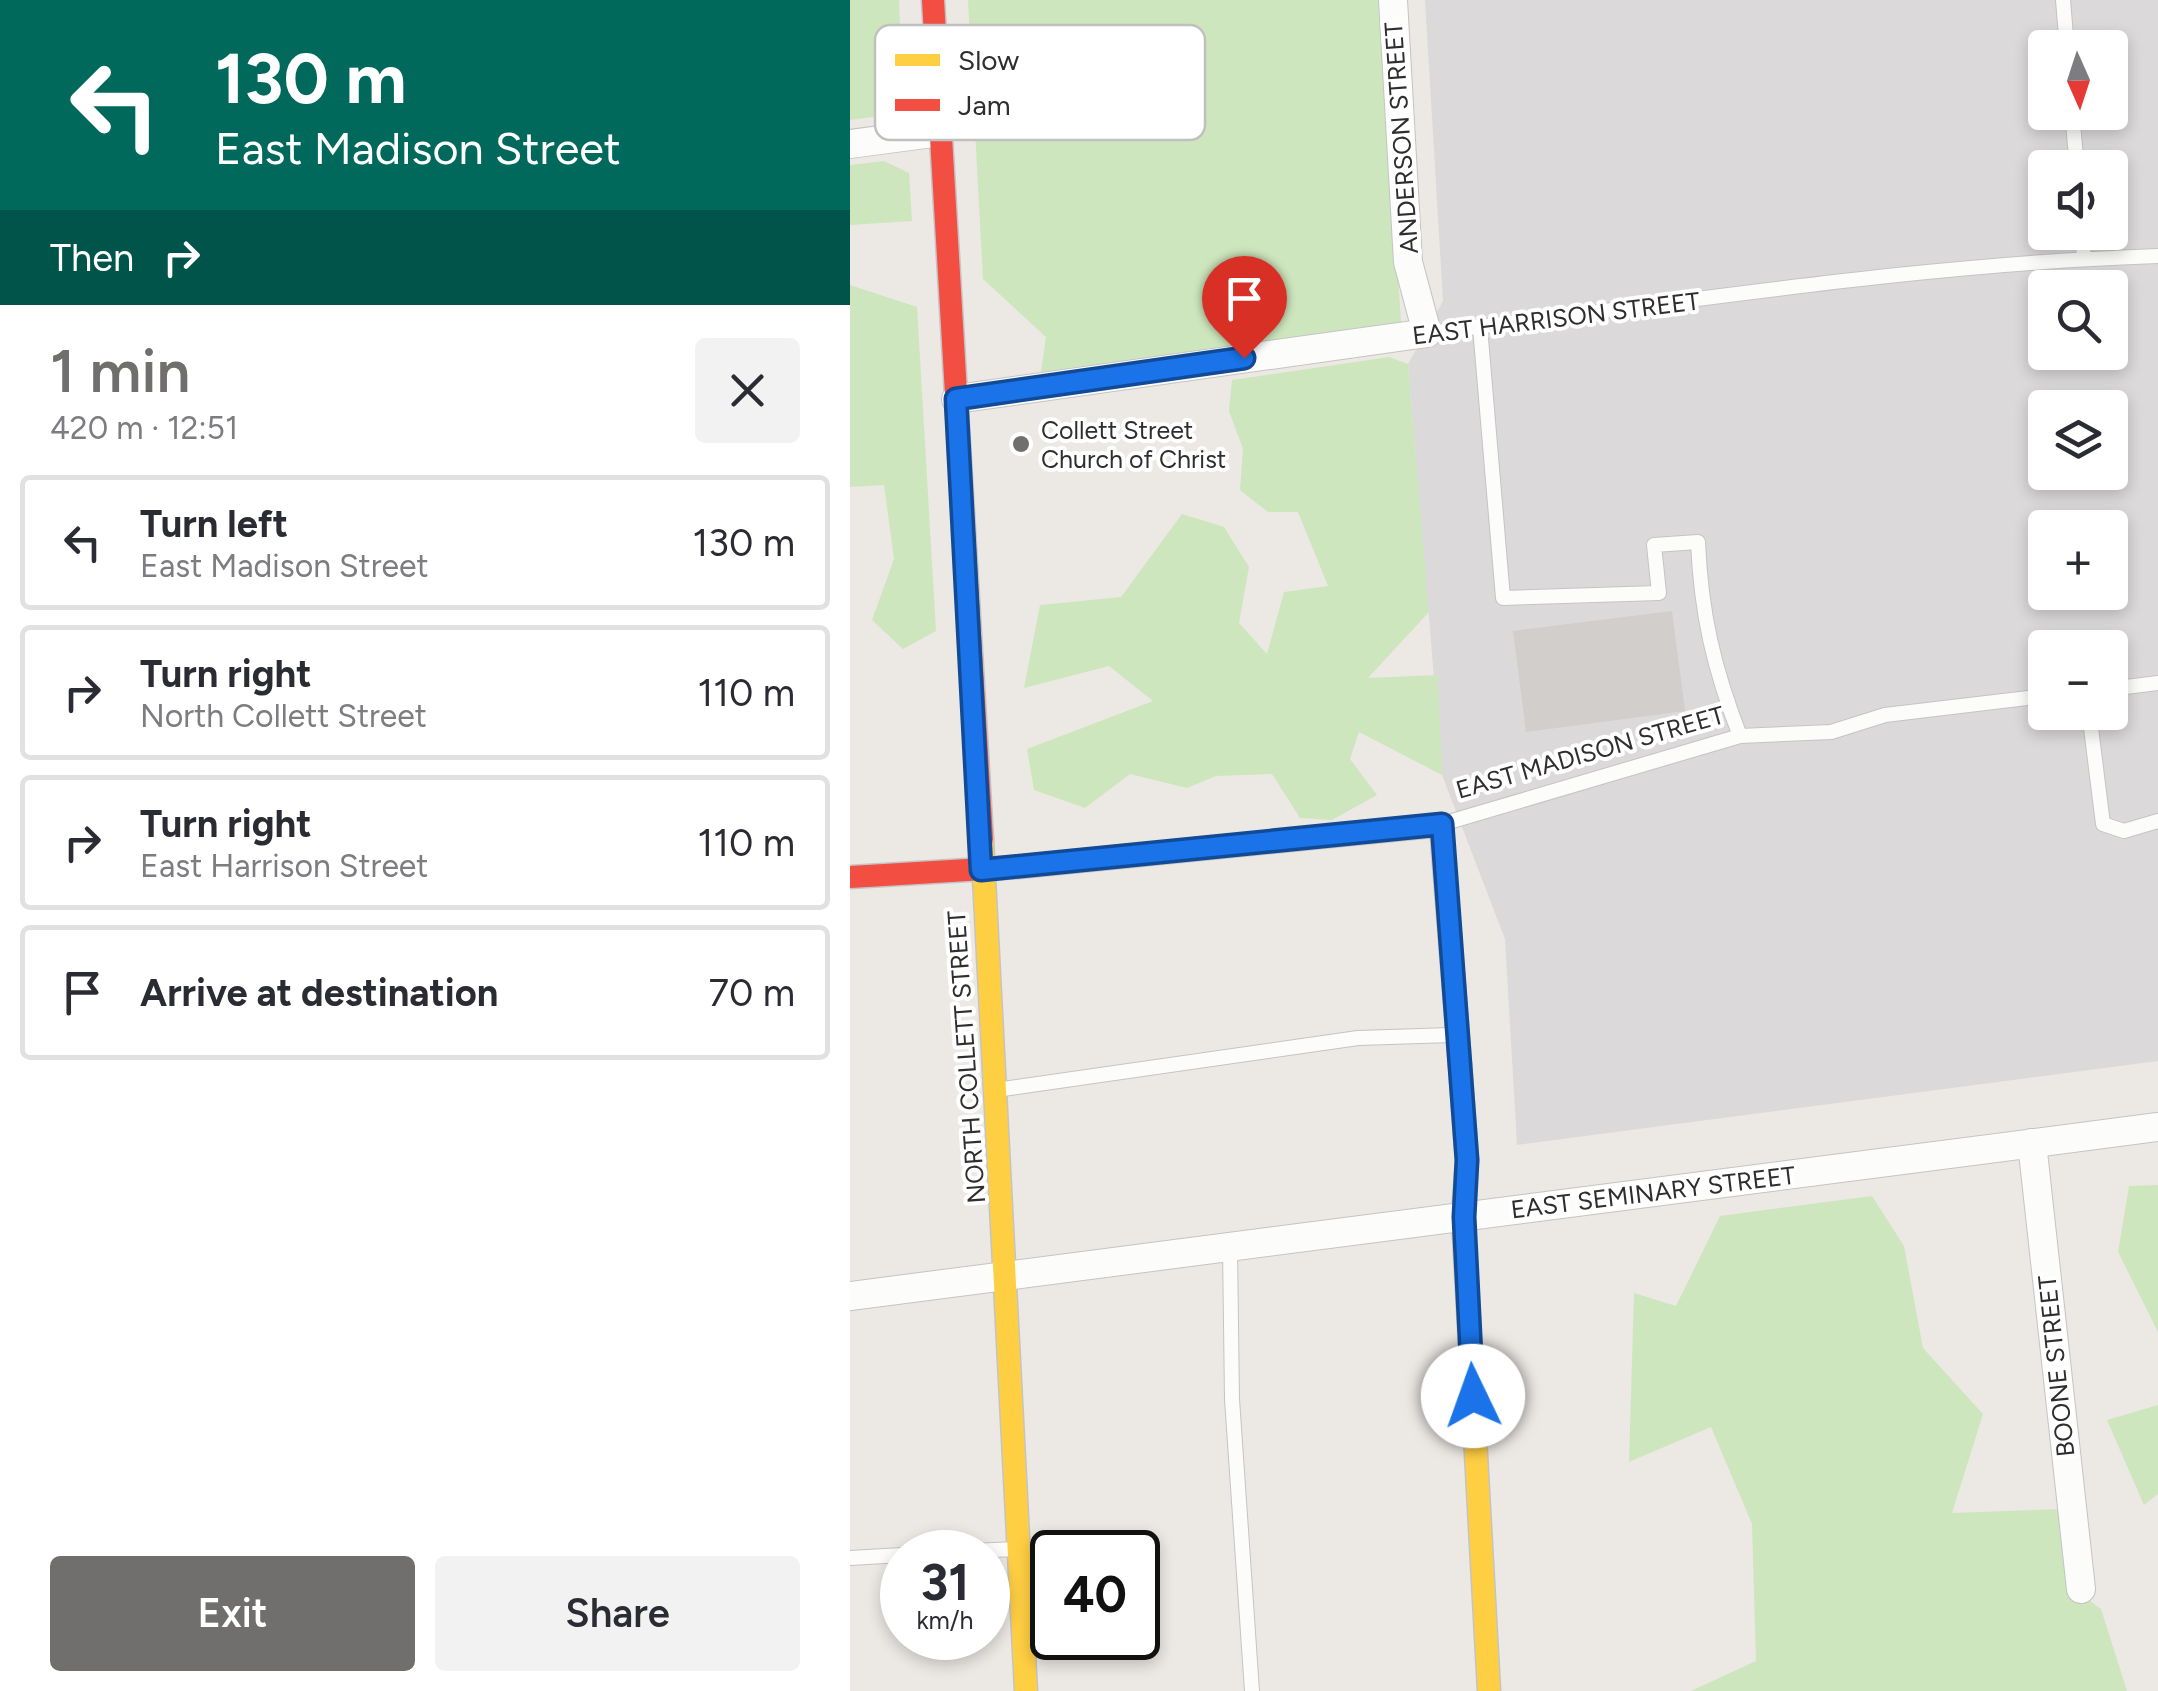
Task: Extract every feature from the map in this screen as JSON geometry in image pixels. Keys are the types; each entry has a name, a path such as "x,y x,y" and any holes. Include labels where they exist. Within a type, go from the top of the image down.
{"street":[{"name":"NORTH COLLETT STREET","path":"934,0 935,25"},
{"name":"ANDERSON STREET","path":"1392,0 1408,262 1427,333"},
{"path":"850,144 880,140"},
{"name":"NORTH COLLETT STREET","path":"940,140 997,1090 1026,1691"},
{"name":"EAST HARRISON STREET","path":"956,399 1427,333"},
{"path":"1442,824 1467,1160 1464,1217 1489,1691"},
{"name":"EAST MADISON STREET","path":"850,878 981,870 1442,824"},
{"name":"EAST SEMINARY STREET","path":"850,1296 2158,1127"},
{"name":"BOONE STREET","path":"2032,1143 2081,1589"}],"lane":[{"path":"2063,0 2066,30"},
{"path":"2083,250 2084,259"},
{"name":"EAST HARRISON STREET","path":"1427,333 2084,259 2158,256"},
{"path":"1480,327 1503,598 1660,593 1654,545 1698,542 1700,593 1714,668 1740,736"},
{"path":"2128,686 2158,683"},
{"name":"EAST MADISON STREET","path":"1442,824 1740,736 1831,732 1885,715 2028,698"},
{"path":"2091,730 2103,824 2124,831 2158,821"},
{"path":"997,1090 1358,1038 1458,1035"},
{"path":"1230,1248 1232,1399 1252,1691"},
{"path":"1010,1549 1020,1548"},
{"path":"850,1558 880,1556"}],"shaded area":[{"path":"1425,0 2158,0 2158,1061 1517,1145 1505,939 1442,775 1408,364 1443,301"}],"green space":[{"path":"850,0 899,0 900,25 875,25 875,117 850,120"},
{"path":"968,0 1380,0 1401,322 1041,372 1046,337 983,279 976,140 1205,140 1205,25 969,25"},
{"path":"884,161 909,173 912,221 850,225 850,165"},
{"path":"850,285 917,307 936,631 903,649 872,620 894,559 884,485 850,487"},
{"path":"1389,357 1408,364 1429,612 1368,678 1438,675 1442,775 1359,732 1350,759 1377,795 1332,820 1300,818 1272,774 1216,776 1187,788 1130,774 1085,808 1034,790 1027,749 1153,701 1109,666 1024,688 1040,605 1121,597 1182,514 1224,527 1249,567 1239,623 1267,654 1284,592 1328,586 1298,512 1268,512 1240,490 1243,449 1229,411 1232,380"},
{"path":"2158,1185 2158,1332 2118,1252 2129,1186"},
{"path":"1872,1196 1904,1246 1923,1348 1983,1414 1952,1513 2061,1509 2068,1585 2101,1609 2127,1691 1691,1691 1756,1661 1752,1524 1711,1427 1629,1462 1634,1293 1676,1306 1720,1216"},
{"path":"2158,1405 2158,1494 2144,1505 2107,1420"}],"building":[{"path":"1672,611 1685,711 1526,732 1513,631"}],"traffic: slow":[{"path":"982,839 1026,1691"},
{"path":"1460,1065 1467,1160 1463,1217 1489,1691"}],"traffic: jam":[{"path":"933,0 934,25"},
{"path":"941,140 982,839"},
{"path":"850,877 1018,867 1441,825 1460,1065"}],"place":[{"name":"Collett Street Church of Christ","path":"1021,444"}],"route":[{"path":"1244,358 956,399 981,870 1442,824 1467,1160 1464,1217 1473,1396"}]}
